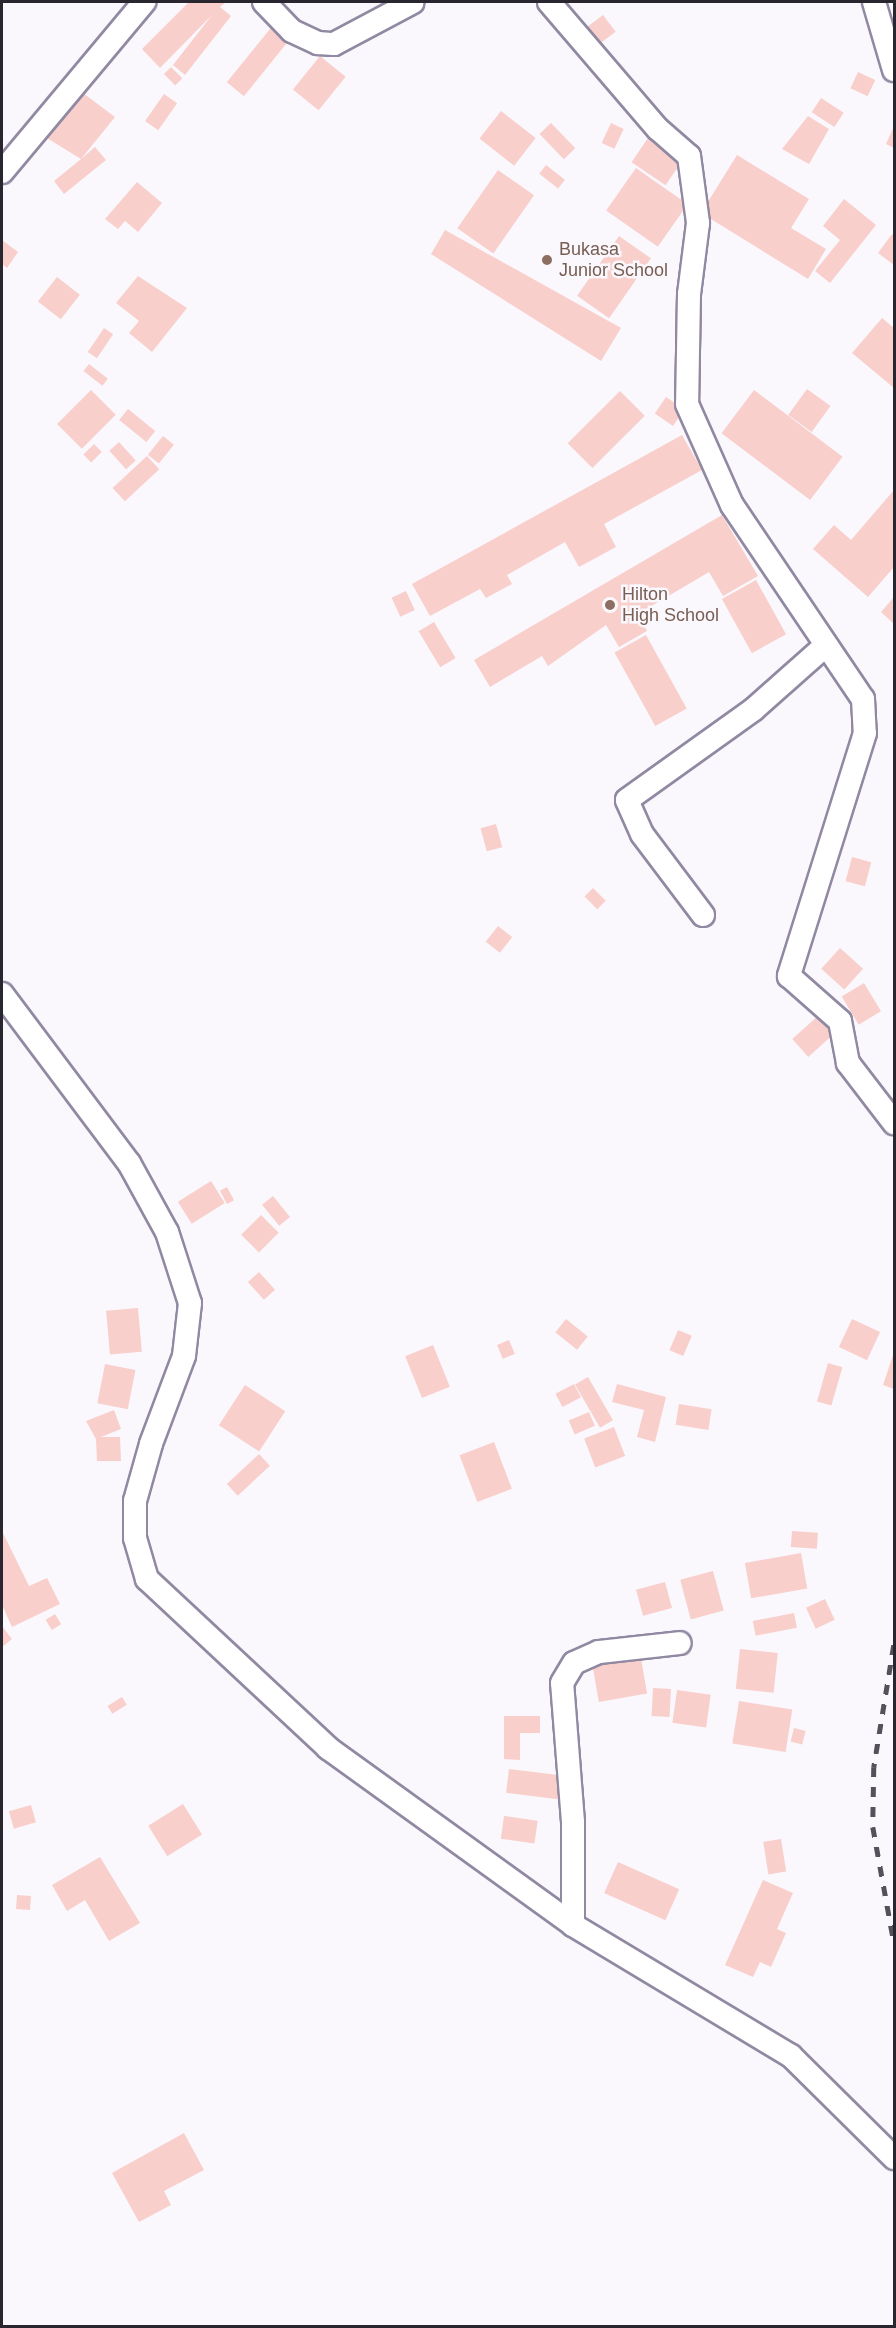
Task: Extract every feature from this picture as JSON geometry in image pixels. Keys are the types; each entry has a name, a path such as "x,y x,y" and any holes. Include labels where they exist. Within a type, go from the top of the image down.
{"street":[{"path":"2,172 144,2"},
{"path":"264,2 292,31 318,43 334,44 413,2"},
{"path":"549,2 658,129 688,156 698,223 689,294 687,404 732,505 863,699 865,733 789,976 840,1021 848,1063 894,1122"},
{"path":"874,2 894,70"},
{"path":"703,915 642,834 627,800 754,709 826,645"},
{"path":"2,994 129,1163 167,1232 190,1303 184,1356 151,1444 135,1500 135,1538 147,1579 328,1748 573,1925 791,2056 894,2158"},
{"path":"573,1925 573,1821 562,1683 574,1663 599,1652 680,1643"}],"building":[{"path":"189,2 226,2 220,7 231,16 185,75 173,65 212,15 160,68 142,49"},
{"path":"603,15 616,32 596,46 584,29"},
{"path":"274,24 291,38 244,96 227,82"},
{"path":"320,56 346,77 319,110 293,89"},
{"path":"171,67 182,78 175,85 164,74"},
{"path":"858,72 875,80 868,96 850,88"},
{"path":"79,90 115,117 81,159 42,135"},
{"path":"164,94 177,103 158,130 145,121"},
{"path":"821,98 844,113 834,127 812,112"},
{"path":"501,111 536,138 514,166 479,139"},
{"path":"808,116 829,129 809,164 782,149"},
{"path":"551,123 575,148 564,159 539,134"},
{"path":"611,123 624,129 614,149 602,143"},
{"path":"894,126 894,148 886,144"},
{"path":"650,135 684,158 666,185 632,162"},
{"path":"95,147 106,160 64,194 54,181"},
{"path":"737,155 809,199 791,228 826,249 808,279 701,213"},
{"path":"546,165 565,180 558,188 539,174"},
{"path":"636,168 688,204 658,247 606,211"},
{"path":"498,170 534,195 493,253 457,228"},
{"path":"137,182 162,203 138,232 125,221 118,229 105,219"},
{"path":"844,199 876,225 830,283 815,271 840,240 823,226"},
{"path":"445,230 621,328 601,361 431,254"},
{"path":"892,234 894,236 894,265 878,253"},
{"path":"619,236 651,258 609,318 577,296"},
{"path":"2,240 18,252 7,268 2,264"},
{"path":"138,276 187,308 152,352 129,333 139,321 116,303"},
{"path":"57,277 80,295 61,319 38,301"},
{"path":"882,318 894,328 894,388 852,353"},
{"path":"104,328 113,334 97,358 88,352"},
{"path":"89,364 108,379 102,386 83,371"},
{"path":"807,389 830,406 812,432 788,415"},
{"path":"91,390 116,415 82,449 57,424"},
{"path":"754,390 843,457 810,500 722,433"},
{"path":"620,391 645,416 592,468 568,443"},
{"path":"666,397 684,409 673,426 655,414"},
{"path":"128,409 155,431 146,442 119,420"},
{"path":"682,435 702,470 604,524 616,547 579,567 565,542 507,575 512,584 486,598 480,589 430,616 412,584"},
{"path":"163,436 174,445 159,463 148,455"},
{"path":"119,442 136,461 126,469 109,451"},
{"path":"94,444 102,452 91,462 83,455"},
{"path":"147,456 159,469 125,501 113,488"},
{"path":"894,490 894,567 868,597 813,549 834,525 851,540"},
{"name":"Hilton High School","path":"722,515 758,576 723,596 709,572 638,614 647,631 619,647 606,625 548,666 542,656 490,687 474,660"},
{"path":"756,580 786,634 752,653 722,599"},
{"path":"406,591 415,610 400,617 391,598"},
{"path":"894,597 894,624 881,612"},
{"path":"434,622 456,658 440,667 419,631"},
{"path":"646,635 687,708 655,726 615,652"},
{"path":"496,824 502,847 487,851 481,828"},
{"path":"852,857 871,862 865,886 846,881"},
{"path":"593,888 606,901 597,909 585,896"},
{"path":"498,926 512,937 500,953 486,942"},
{"path":"840,948 863,969 844,990 821,969"},
{"path":"864,983 881,1011 859,1025 842,996"},
{"path":"819,1015 835,1033 808,1057 792,1039"},
{"path":"211,1181 225,1203 192,1224 178,1202"},
{"path":"227,1187 234,1200 227,1204 220,1191"},
{"path":"273,1196 290,1217 279,1226 262,1205"},
{"path":"261,1215 279,1233 259,1252 241,1235"},
{"path":"259,1272 275,1290 264,1300 248,1282"},
{"path":"138,1308 142,1352 110,1355 106,1311"},
{"path":"566,1319 588,1337 577,1350 555,1332"},
{"path":"852,1319 880,1332 867,1360 839,1347"},
{"path":"678,1330 692,1336 683,1356 669,1350"},
{"path":"509,1340 515,1354 503,1359 497,1345"},
{"path":"433,1345 450,1387 422,1398 405,1356"},
{"path":"894,1352 894,1389 883,1385"},
{"path":"828,1363 842,1367 831,1406 817,1401"},
{"path":"105,1364 135,1370 128,1409 97,1403"},
{"path":"588,1377 613,1420 600,1428 575,1384"},
{"path":"574,1384 581,1397 563,1407 555,1394"},
{"path":"617,1384 666,1397 655,1442 637,1437 644,1410 612,1402"},
{"path":"245,1385 285,1411 259,1451 219,1425"},
{"path":"679,1404 712,1409 708,1430 676,1425"},
{"path":"114,1410 121,1429 101,1437 120,1437 121,1461 97,1461 96,1439 86,1421"},
{"path":"589,1412 595,1426 575,1434 569,1421"},
{"path":"614,1427 625,1456 595,1467 584,1438"},
{"path":"494,1442 512,1489 477,1502 459,1455"},
{"path":"259,1454 270,1466 238,1496 227,1484"},
{"path":"2,1531 29,1586 47,1578 60,1604 12,1627 2,1605"},
{"path":"792,1531 818,1533 817,1549 791,1547"},
{"path":"801,1553 807,1588 751,1598 745,1563"},
{"path":"713,1571 724,1611 691,1619 680,1580"},
{"path":"665,1582 672,1608 643,1616 636,1590"},
{"path":"825,1599 835,1620 816,1629 806,1608"},
{"path":"794,1613 797,1628 756,1636 753,1621"},
{"path":"55,1614 61,1624 52,1630 46,1620"},
{"path":"2,1626 12,1639 2,1647"},
{"path":"740,1649 778,1653 774,1693 736,1689"},
{"path":"640,1653 647,1693 599,1702 592,1662"},
{"path":"653,1688 671,1689 670,1717 652,1716"},
{"path":"677,1690 711,1695 706,1727 672,1723"},
{"path":"122,1697 127,1705 112,1714 108,1706"},
{"path":"739,1701 792,1709 786,1752 732,1743"},
{"path":"504,1716 540,1716 540,1733 520,1733 520,1760 504,1759"},
{"path":"794,1728 806,1731 802,1744 791,1742"},
{"path":"509,1769 569,1776 566,1800 506,1793"},
{"path":"183,1804 202,1835 167,1856 148,1826"},
{"path":"31,1805 36,1822 14,1829 9,1811"},
{"path":"504,1816 538,1821 534,1844 501,1839"},
{"path":"781,1839 786,1872 768,1874 763,1842"},
{"path":"100,1857 140,1923 109,1941 85,1900 67,1911 52,1885"},
{"path":"618,1862 679,1889 665,1920 604,1893"},
{"path":"763,1880 793,1893 777,1929 786,1933 771,1967 760,1962 753,1977 725,1965"},
{"path":"17,1895 31,1896 30,1910 16,1909"},
{"path":"184,2133 204,2170 164,2191 171,2205 139,2222 112,2173"}],"railway":[{"path":"894,1645 874,1767 873,1827 894,1943"}],"place":[{"name":"Bukasa Junior School","path":"547,260"},
{"name":"Hilton High School","path":"610,605"}]}
